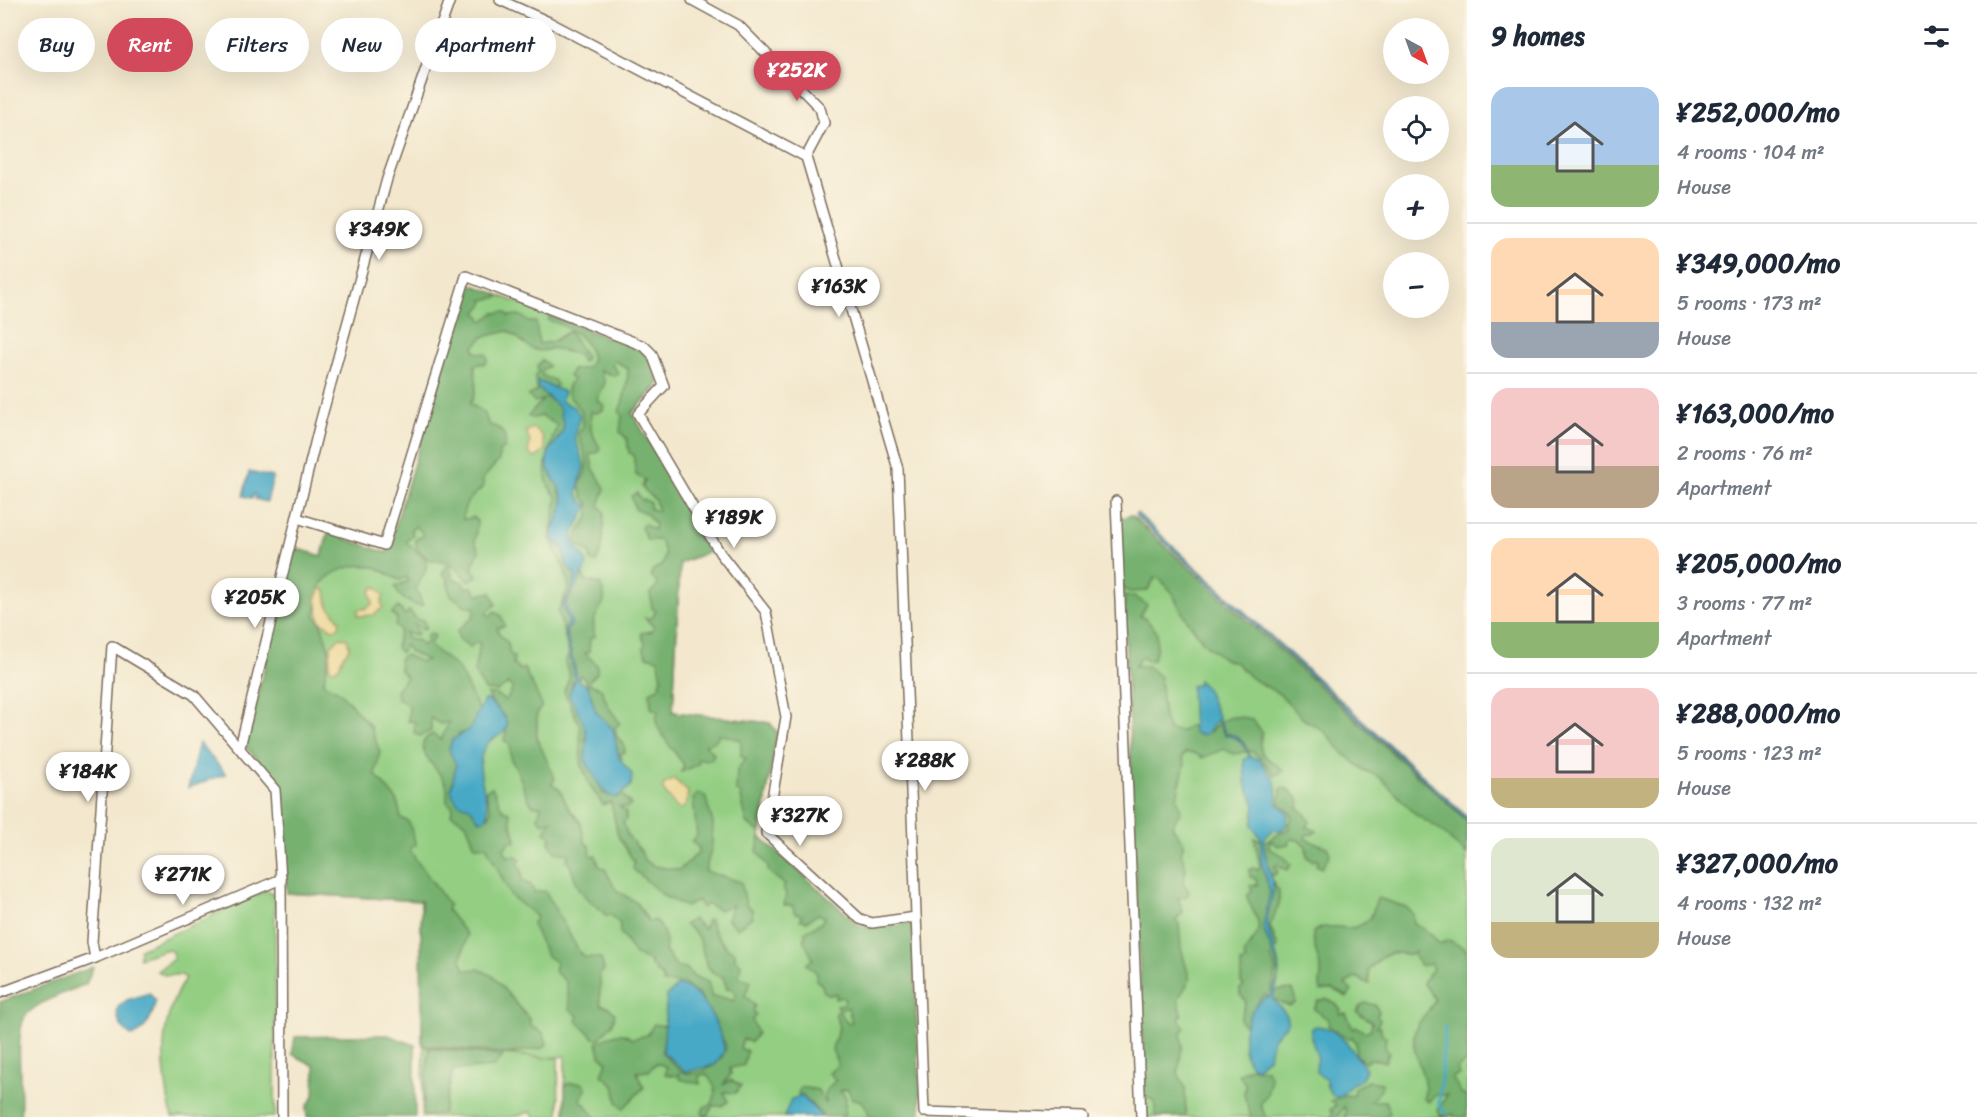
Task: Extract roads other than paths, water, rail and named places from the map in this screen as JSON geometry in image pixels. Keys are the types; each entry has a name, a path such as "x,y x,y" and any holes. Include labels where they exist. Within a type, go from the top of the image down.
{"street":[{"path":"240,747 297,518 387,179 450,0"},
{"path":"500,0 549,22 806,157"},
{"path":"692,0 738,24 820,108 824,123 806,157 898,469 924,1112 1083,1117"},
{"path":"297,518 384,545 465,276 644,346 652,354 664,386 638,414 720,553 766,612 786,717 766,833 860,919 872,923 916,917"},
{"path":"1116,501 1141,1117"},
{"path":"95,958 92,942 112,646 186,689 240,747 275,790 281,879 282,1117"},
{"path":"0,993 95,958 281,879"}],"water":[{"path":"538,381 564,392 561,401 574,407 580,415 575,437 584,465 577,493 582,502 588,505 572,536 574,544 587,565 565,605 572,624 566,631 578,681 588,686 596,712 613,729 619,758 632,774 631,786 617,797 611,796 602,789 585,761 587,739 584,724 569,694 575,678 564,631 569,623 562,606 571,591 576,576 567,566 563,547 553,538 563,498 547,465 548,455 564,427 559,407 537,387"},
{"path":"249,472 273,477 267,502 255,499 256,496 253,495 252,498 243,496"},
{"path":"1137,513 1467,816 1467,819 1135,515"},
{"path":"1198,680 1206,688 1225,733 1239,738 1245,744 1250,757 1259,759 1275,781 1278,804 1288,813 1287,825 1280,831 1273,829 1264,839 1273,889 1267,921 1278,961 1279,968 1278,975 1278,968 1263,927 1270,892 1261,861 1261,838 1252,826 1255,805 1245,782 1244,760 1249,757 1248,753 1238,740 1225,735 1217,720 1206,734 1199,735 1193,732 1191,686 1197,685"},
{"path":"484,700 488,700 500,712 507,726 504,732 488,742 482,753 480,771 488,815 484,820 479,820 471,808 458,803 453,796 451,789 456,765 449,750 452,740 470,729"},
{"path":"199,743 226,774 188,788"},
{"path":"1278,978 1273,999 1285,1013 1288,1023 1273,1038 1269,1056 1257,1068 1250,1064 1245,1055 1244,1044 1248,1019 1261,1000 1270,997"},
{"path":"677,986 694,992 715,1022 724,1052 715,1065 686,1072 663,1052 667,996"},
{"path":"149,993 155,1000 151,1016 141,1031 131,1036 120,1024 118,1007 127,1000"},
{"path":"1316,1026 1333,1031 1340,1036 1366,1069 1362,1079 1352,1084 1340,1097 1333,1096 1327,1087 1326,1080 1316,1072 1317,1055 1311,1038 1312,1028"},
{"path":"802,1096 822,1117 784,1117 791,1099"}],"waterway":[{"path":"1445,1026 1439,1105 1447,1114"}]}
